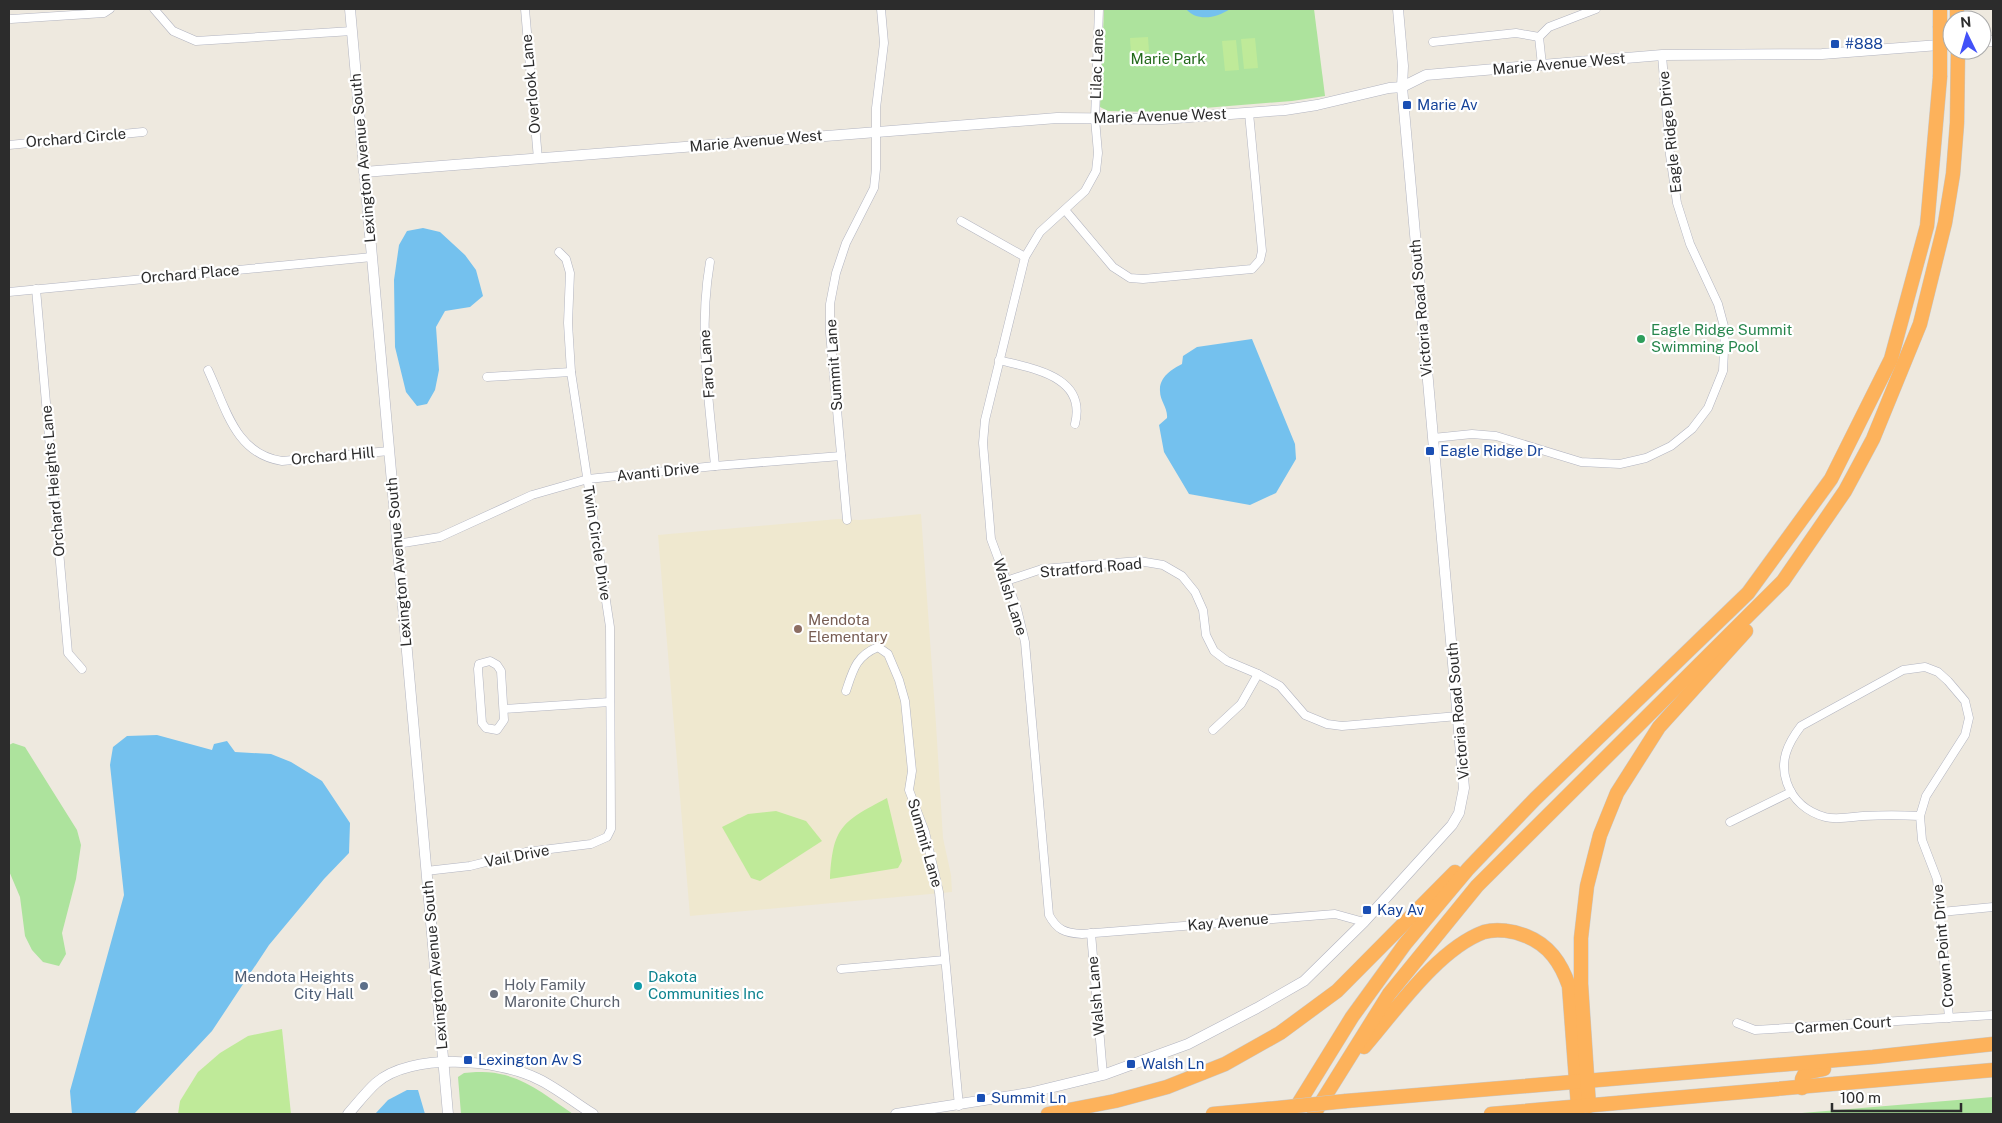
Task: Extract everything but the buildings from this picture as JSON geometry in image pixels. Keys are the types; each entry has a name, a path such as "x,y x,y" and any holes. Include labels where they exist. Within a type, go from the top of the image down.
{"highway":[{"path":"1292,1114 1352,1016 1405,944 1468,869 1535,800 1748,593 1831,479 1891,359 1927,226 1940,77 1940,9"},
{"path":"1581,1082 1581,938 1587,886 1600,835 1617,793 1659,727 1755,621 1845,490 1873,439 1920,324 1945,223 1953,174 1957,123 1958,60"},
{"path":"1317,1109 1389,994 1477,886 1783,581"},
{"path":"1048,1114 1115,1101 1167,1087 1225,1064 1280,1033 1338,991 1479,847 1535,800"},
{"path":"1317,1109 1350,1062 1435,964 1469,940 1485,932 1498,930 1517,932 1536,940 1551,952 1562,968 1569,986 1584,1106"},
{"path":"1214,1114 1346,1101 1873,1057 1993,1044"},
{"path":"1802,1088 1804,1075 1814,1070 1923,1058 1993,1044"},
{"path":"1891,1078 1993,1064"},
{"path":"1491,1114 1993,1070"}],"street":[{"path":"11,20 104,12 110,9"},
{"path":"154,9 174,31 196,41 352,31"},
{"name":"Lexington Avenue South","path":"350,9 448,1114"},
{"name":"Overlook Lane","path":"525,9 538,158"},
{"name":"Summit Lane","path":"847,520 830,333 830,304 836,273 846,243 874,188 876,169 876,108 884,43 881,9"},
{"name":"Lilac Lane","path":"1094,119 1099,9"},
{"name":"Victoria Road South","path":"896,1114 959,1106 1029,1093 1103,1074 1188,1044 1257,1008 1304,981 1364,922 1452,824 1459,813 1464,788 1402,87 1403,66 1398,9"},
{"path":"1539,37 1549,27 1596,9"},
{"path":"1433,42 1516,33 1539,37"},
{"path":"1539,37 1542,65"},
{"name":"Marie Avenue West","path":"364,172 1057,118 1153,120 1249,113 1317,105 1389,88 1402,87 1426,75 1662,55 1822,54 1942,45"},
{"name":"Eagle Ridge Drive","path":"1433,438 1472,434 1496,436 1581,462 1620,464 1646,458 1671,446 1692,430 1708,408 1723,372 1725,330 1718,304 1690,244 1677,203 1670,155 1662,55"},
{"path":"1066,210 1113,267 1130,278 1143,279 1252,269 1260,260 1262,251 1249,113"},
{"name":"Walsh Lane","path":"1094,119 1098,153 1096,171 1085,191 1040,232 1026,257 985,420 983,443 991,539 1017,609 1024,642 1049,915 1061,930 1070,933 1091,933 1103,1074"},
{"name":"Orchard Circle","path":"9,145 143,132"},
{"path":"961,220 1026,257"},
{"name":"Twin Circle Drive","path":"558,252 566,259 570,273 568,323 571,372 610,627 611,829 607,837"},
{"name":"Orchard Place","path":"9,292 372,257"},
{"name":"Faro Lane","path":"710,262 704,294 703,331 715,466"},
{"name":"Orchard Heights Lane","path":"36,289 68,653 82,669"},
{"path":"999,360 1043,371 1062,382 1074,395 1078,414 1075,424"},
{"name":"Orchard Hill","path":"208,370 240,436 251,449 266,457 282,461 389,451"},
{"path":"487,376 571,372"},
{"name":"Avanti Drive","path":"397,544 440,537 532,495 588,479 841,456"},
{"name":"Stratford Road","path":"1006,581 1042,569 1139,561 1163,565 1182,576 1195,592 1203,610 1206,635 1214,651 1227,661 1280,686 1305,715 1327,724 1342,726 1458,716"},
{"name":"Summit Lane","path":"846,691 853,669 865,652 878,647 888,654 905,700 912,771 909,790 925,832 939,892 959,1106"},
{"path":"490,661 497,665 501,671 504,709 504,720 497,730 486,728 482,723 478,669 483,662 490,661"},
{"name":"Crown Point Drive","path":"1920,816 1890,815 1826,818 1805,809 1790,792 1784,775 1784,758 1789,741 1800,726 1903,670 1925,667 1938,672 1965,701 1969,718 1965,735 1926,796 1920,816 1922,840 1937,879 1950,1018"},
{"path":"1213,730 1241,704 1258,674"},
{"path":"504,709 610,702"},
{"path":"1730,822 1790,792"},
{"name":"Vail Drive","path":"426,870 470,866 526,852 591,844 607,837"},
{"path":"1941,912 1993,907"},
{"name":"Kay Avenue","path":"1091,933 1335,914 1364,922"},
{"path":"841,969 945,960"},
{"name":"Carmen Court","path":"1738,1023 1755,1030 1993,1015"},
{"path":"348,1114 376,1083 385,1077 414,1065 444,1062 489,1063 514,1069 538,1079 593,1114"}],"shaded area":[{"name":"Mendota Elementary","path":"921,514 943,838 951,875 952,892 690,916 658,535 838,519 860,520"}],"green space":[{"name":"Marie Park","path":"1104,9 1314,9 1325,96 1292,101 1155,112 1108,111 1100,107"},
{"path":"1148,37 1149,52 1131,53 1130,38"},
{"path":"1255,38 1258,68 1244,69 1241,39"},
{"path":"1236,40 1239,70 1225,71 1222,41"},
{"path":"13,743 25,747 77,830 81,845 76,879 62,933 66,954 59,966 43,962 32,950 25,936 20,897 9,871 9,745"},
{"path":"887,798 902,861 898,868 830,879 831,861 837,836 850,820"},
{"path":"776,811 806,821 822,841 760,881 751,878 722,827 748,814"},
{"path":"282,1029 291,1114 178,1114 180,1101 198,1072 220,1053 248,1036"},
{"path":"464,1073 497,1073 520,1080 573,1114 461,1114 458,1077"},
{"path":"1993,1097 1993,1114 1790,1114"}],"water":[{"path":"1186,9 1230,9 1219,15 1201,17"},
{"path":"423,228 440,232 465,255 476,270 483,296 470,307 445,311 436,327 439,370 435,390 427,404 417,406 406,392 395,347 394,280 399,245 407,231"},
{"path":"1252,339 1295,444 1296,459 1276,493 1250,505 1189,494 1164,452 1159,425 1167,418 1167,414 1160,395 1160,386 1170,371 1182,364 1183,356 1197,347"},
{"path":"157,735 212,750 214,744 227,741 235,752 271,754 291,762 322,781 350,823 349,853 324,879 269,945 212,1031 134,1114 72,1114 70,1091 124,895 110,765 113,747 127,736"},
{"path":"407,1090 418,1090 425,1114 375,1114 388,1100"}],"place":[{"name":"#888","path":"1835,44"},
{"name":"Marie Av","path":"1407,105"},
{"name":"Eagle Ridge Summit Swimming Pool","path":"1641,339"},
{"name":"Eagle Ridge Dr","path":"1430,451"},
{"name":"Mendota Elementary","path":"798,629"},
{"name":"Kay Av","path":"1367,910"},
{"name":"Mendota Heights City Hall","path":"364,986"},
{"name":"Dakota Communities Inc","path":"638,986"},
{"name":"Holy Family Maronite Church","path":"494,994"},
{"name":"Lexington Av S","path":"468,1060"},
{"name":"Walsh Ln","path":"1131,1064"},
{"name":"Summit Ln","path":"981,1098"}]}
